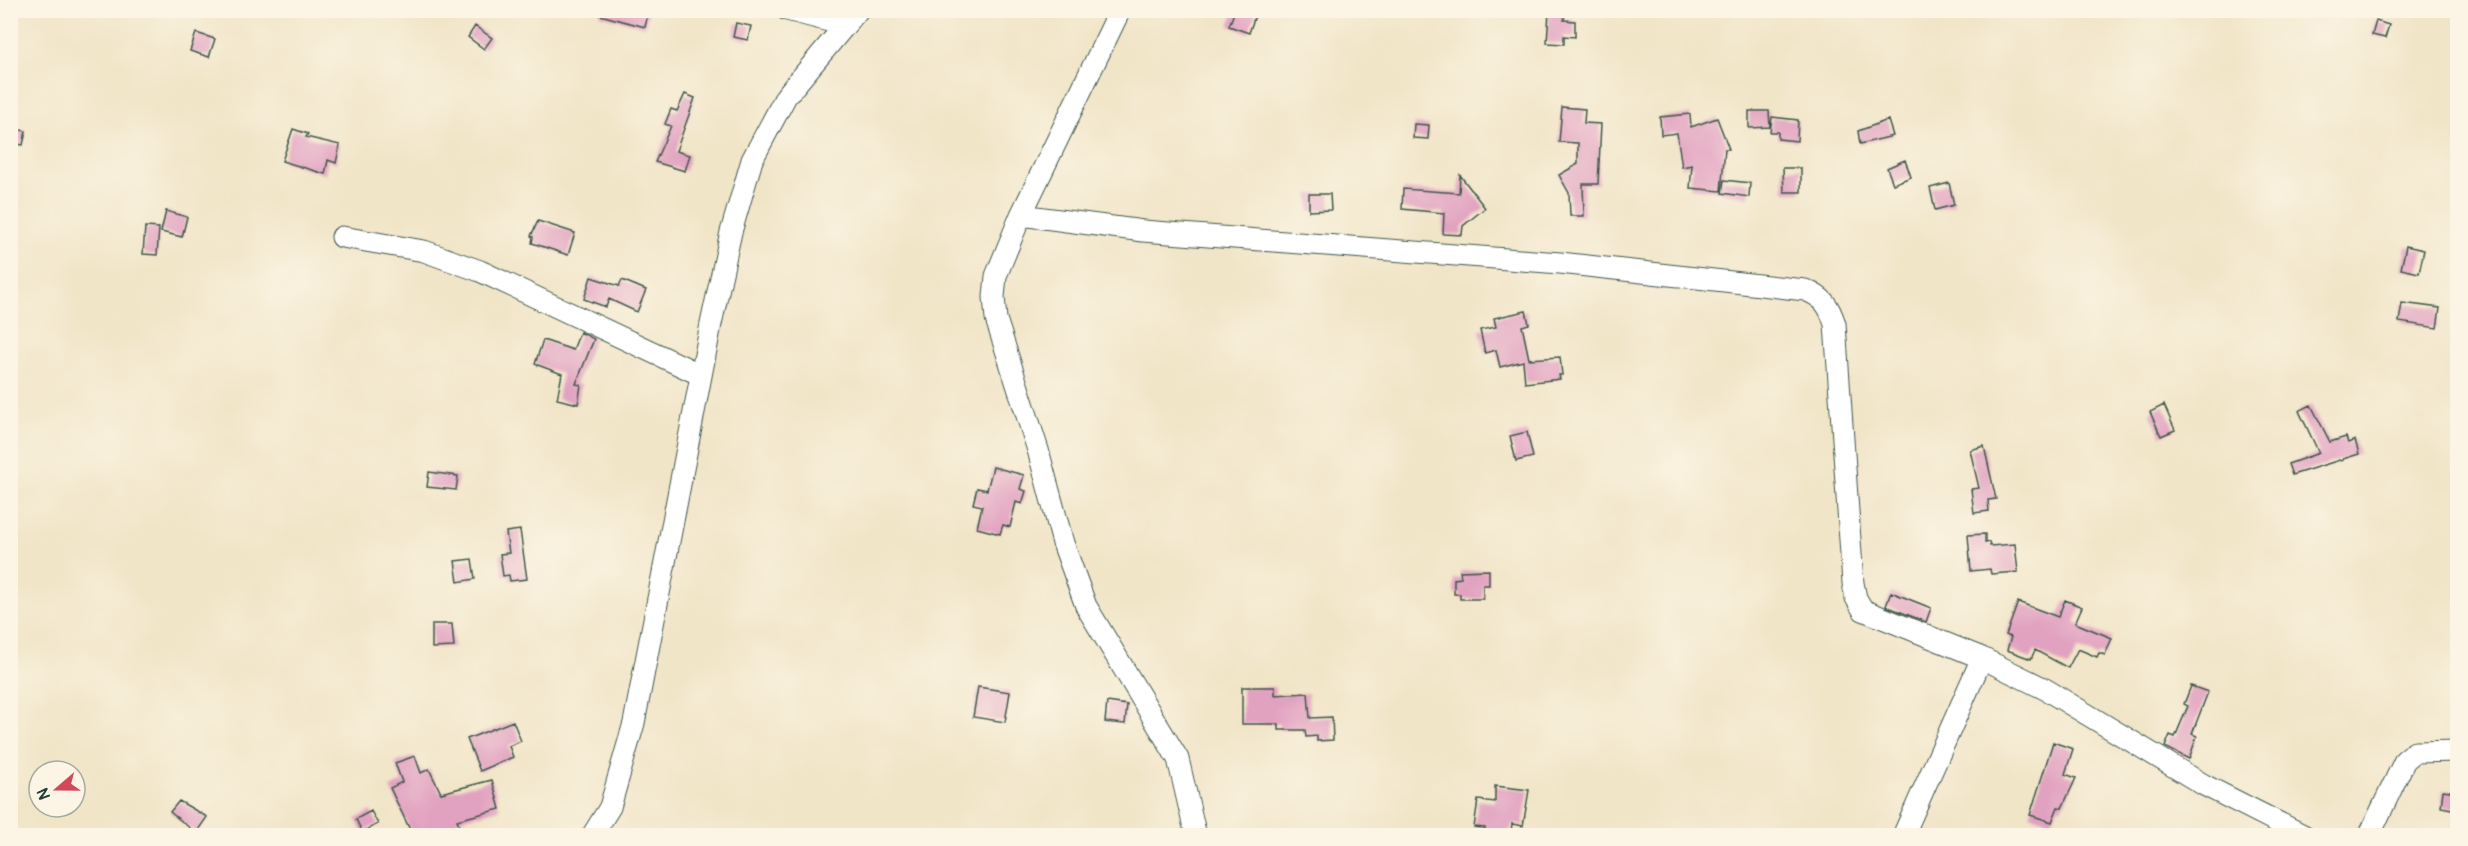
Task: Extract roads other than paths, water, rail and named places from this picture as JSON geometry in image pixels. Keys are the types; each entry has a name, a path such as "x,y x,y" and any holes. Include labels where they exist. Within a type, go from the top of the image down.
{"street":[{"path":"787,10 851,18"},
{"path":"1119,10 1021,215 996,276 994,297 996,319 1038,450 1063,543 1086,606 1178,759 1196,836"},
{"path":"595,834 610,807 634,723 701,375 731,232 752,160 786,96 851,18"},
{"path":"1021,215 1143,231 1560,263 1805,290 1818,295 1829,306 1835,324 1852,583 1856,598 1863,610 1982,658 2045,689 2204,785 2305,836"},
{"path":"342,237 423,251 480,271 701,375"},
{"path":"1903,836 1982,658"},
{"path":"2369,836 2405,760 2415,752 2457,751"}]}
